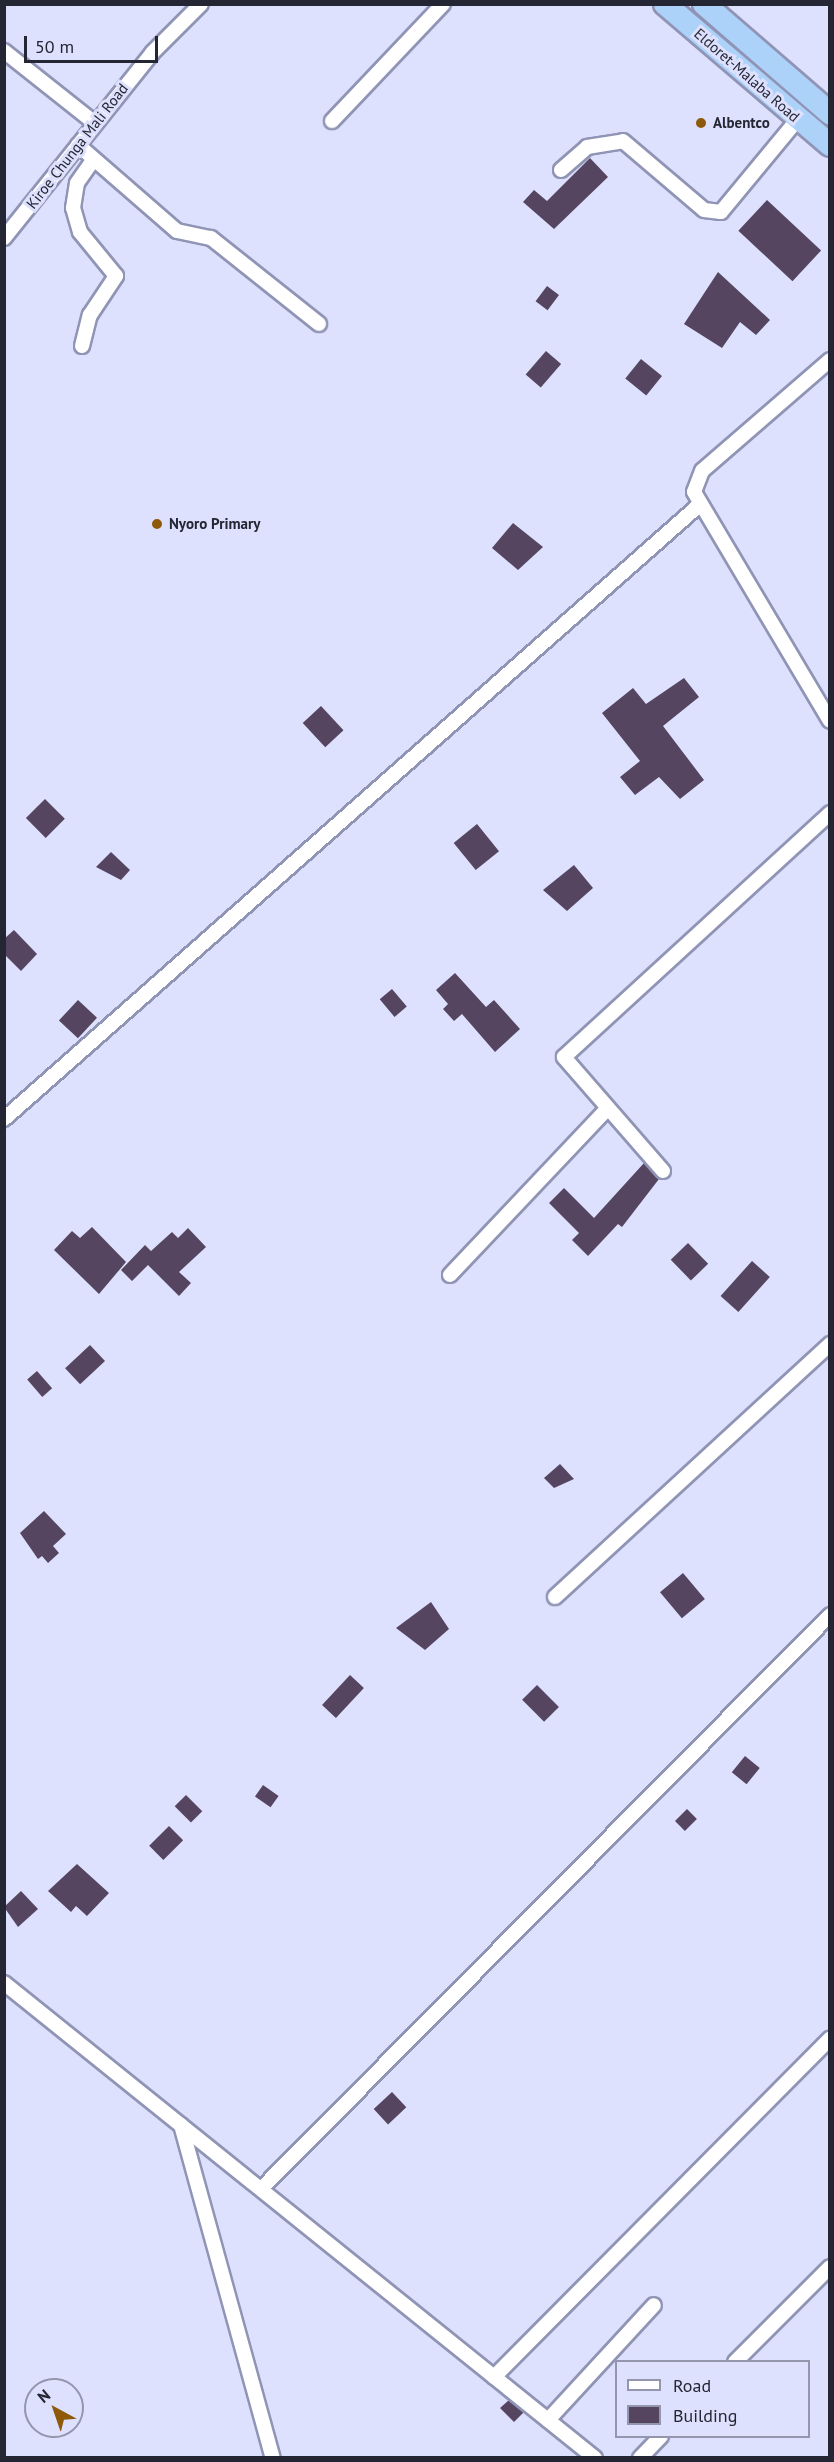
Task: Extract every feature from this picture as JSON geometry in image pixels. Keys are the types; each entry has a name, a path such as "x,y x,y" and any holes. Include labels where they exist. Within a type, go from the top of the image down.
{"highway":[{"name":"Eldoret-Malaba Road","path":"665,4 830,146"},
{"name":"Eldoret-Malaba Road","path":"704,4 830,113"}],"street":[{"name":"Kiroe Chunga Mali Road","path":"4,238 152,53 201,4"},
{"path":"332,121 443,4"},
{"path":"4,51 95,123"},
{"path":"561,170 587,147 623,141 704,210 721,212 798,119"},
{"path":"78,145 177,231 211,238 320,324"},
{"path":"82,346 90,315 117,276 80,232 74,208 77,183 94,159"},
{"path":"830,360 702,471 694,492 698,506 830,722"},
{"path":"4,1119 698,506"},
{"path":"663,1172 566,1062 566,1053 830,813"},
{"path":"450,1275 606,1110"},
{"path":"555,1597 830,1344"},
{"path":"261,2189 830,1615"},
{"path":"4,1983 595,2457"},
{"path":"495,2377 830,2039"},
{"path":"181,2125 273,2457"},
{"path":"736,2360 830,2267"},
{"path":"548,2420 654,2305"},
{"path":"640,2457 659,2438"}],"building":[{"path":"590,158 608,177 554,229 523,202 534,190 547,201"},
{"path":"767,200 821,250 792,281 738,231"},
{"path":"718,272 770,320 756,335 740,322 722,348 684,324"},
{"path":"547,286 559,295 548,310 536,301"},
{"path":"546,351 561,364 541,388 526,374"},
{"path":"641,359 662,376 646,395 625,378"},
{"path":"513,523 543,547 518,570 492,548"},
{"path":"684,678 699,697 663,726 704,780 680,799 659,777 635,795 620,777 640,761 602,713 633,688 646,704"},
{"path":"321,706 344,730 325,747 303,723"},
{"path":"45,799 65,819 46,838 26,818"},
{"path":"477,824 499,851 476,870 454,843"},
{"path":"111,852 130,870 121,880 96,867"},
{"path":"574,865 593,888 567,911 543,890"},
{"path":"14,930 37,954 21,971 4,954 4,939"},
{"path":"455,973 486,1007 494,1000 520,1029 495,1052 462,1014 454,1021 443,1009 448,1004 436,990"},
{"path":"392,989 407,1007 395,1017 380,999"},
{"path":"78,1000 97,1018 78,1038 59,1020"},
{"path":"644,1163 659,1179 622,1227 618,1224 588,1256 572,1240 579,1233 549,1203 564,1188 594,1218"},
{"path":"92,1227 126,1262 99,1294 54,1250 72,1231 80,1238"},
{"path":"188,1228 206,1247 179,1272 191,1283 179,1296 148,1265 132,1281 121,1270 145,1245 151,1251 172,1232 178,1238"},
{"path":"688,1243 708,1264 691,1281 671,1260"},
{"path":"752,1261 770,1277 738,1312 721,1296"},
{"path":"90,1345 105,1361 80,1384 65,1368"},
{"path":"37,1371 52,1388 42,1397 27,1380"},
{"path":"560,1464 574,1479 554,1488 544,1478"},
{"path":"44,1511 66,1534 53,1546 59,1553 48,1563 42,1556 38,1559 20,1533"},
{"path":"683,1573 705,1599 682,1618 660,1592"},
{"path":"431,1602 449,1629 425,1650 396,1628"},
{"path":"350,1675 364,1688 336,1718 322,1705"},
{"path":"537,1685 559,1707 544,1722 522,1700"},
{"path":"745,1756 760,1768 747,1784 732,1772"},
{"path":"263,1785 279,1796 271,1807 255,1796"},
{"path":"186,1795 202,1811 191,1823 175,1806"},
{"path":"687,1809 697,1819 685,1831 675,1821"},
{"path":"169,1826 183,1840 163,1860 149,1846"},
{"path":"77,1864 109,1893 87,1916 76,1906 71,1912 48,1891"},
{"path":"21,1891 38,1909 18,1927 4,1907"},
{"path":"392,2092 406,2107 388,2124 374,2109"},
{"path":"509,2400 524,2412 514,2422 500,2408"}],"place":[{"name":"Albentco","path":"701,123"},
{"name":"Nyoro Primary","path":"157,524"}]}
